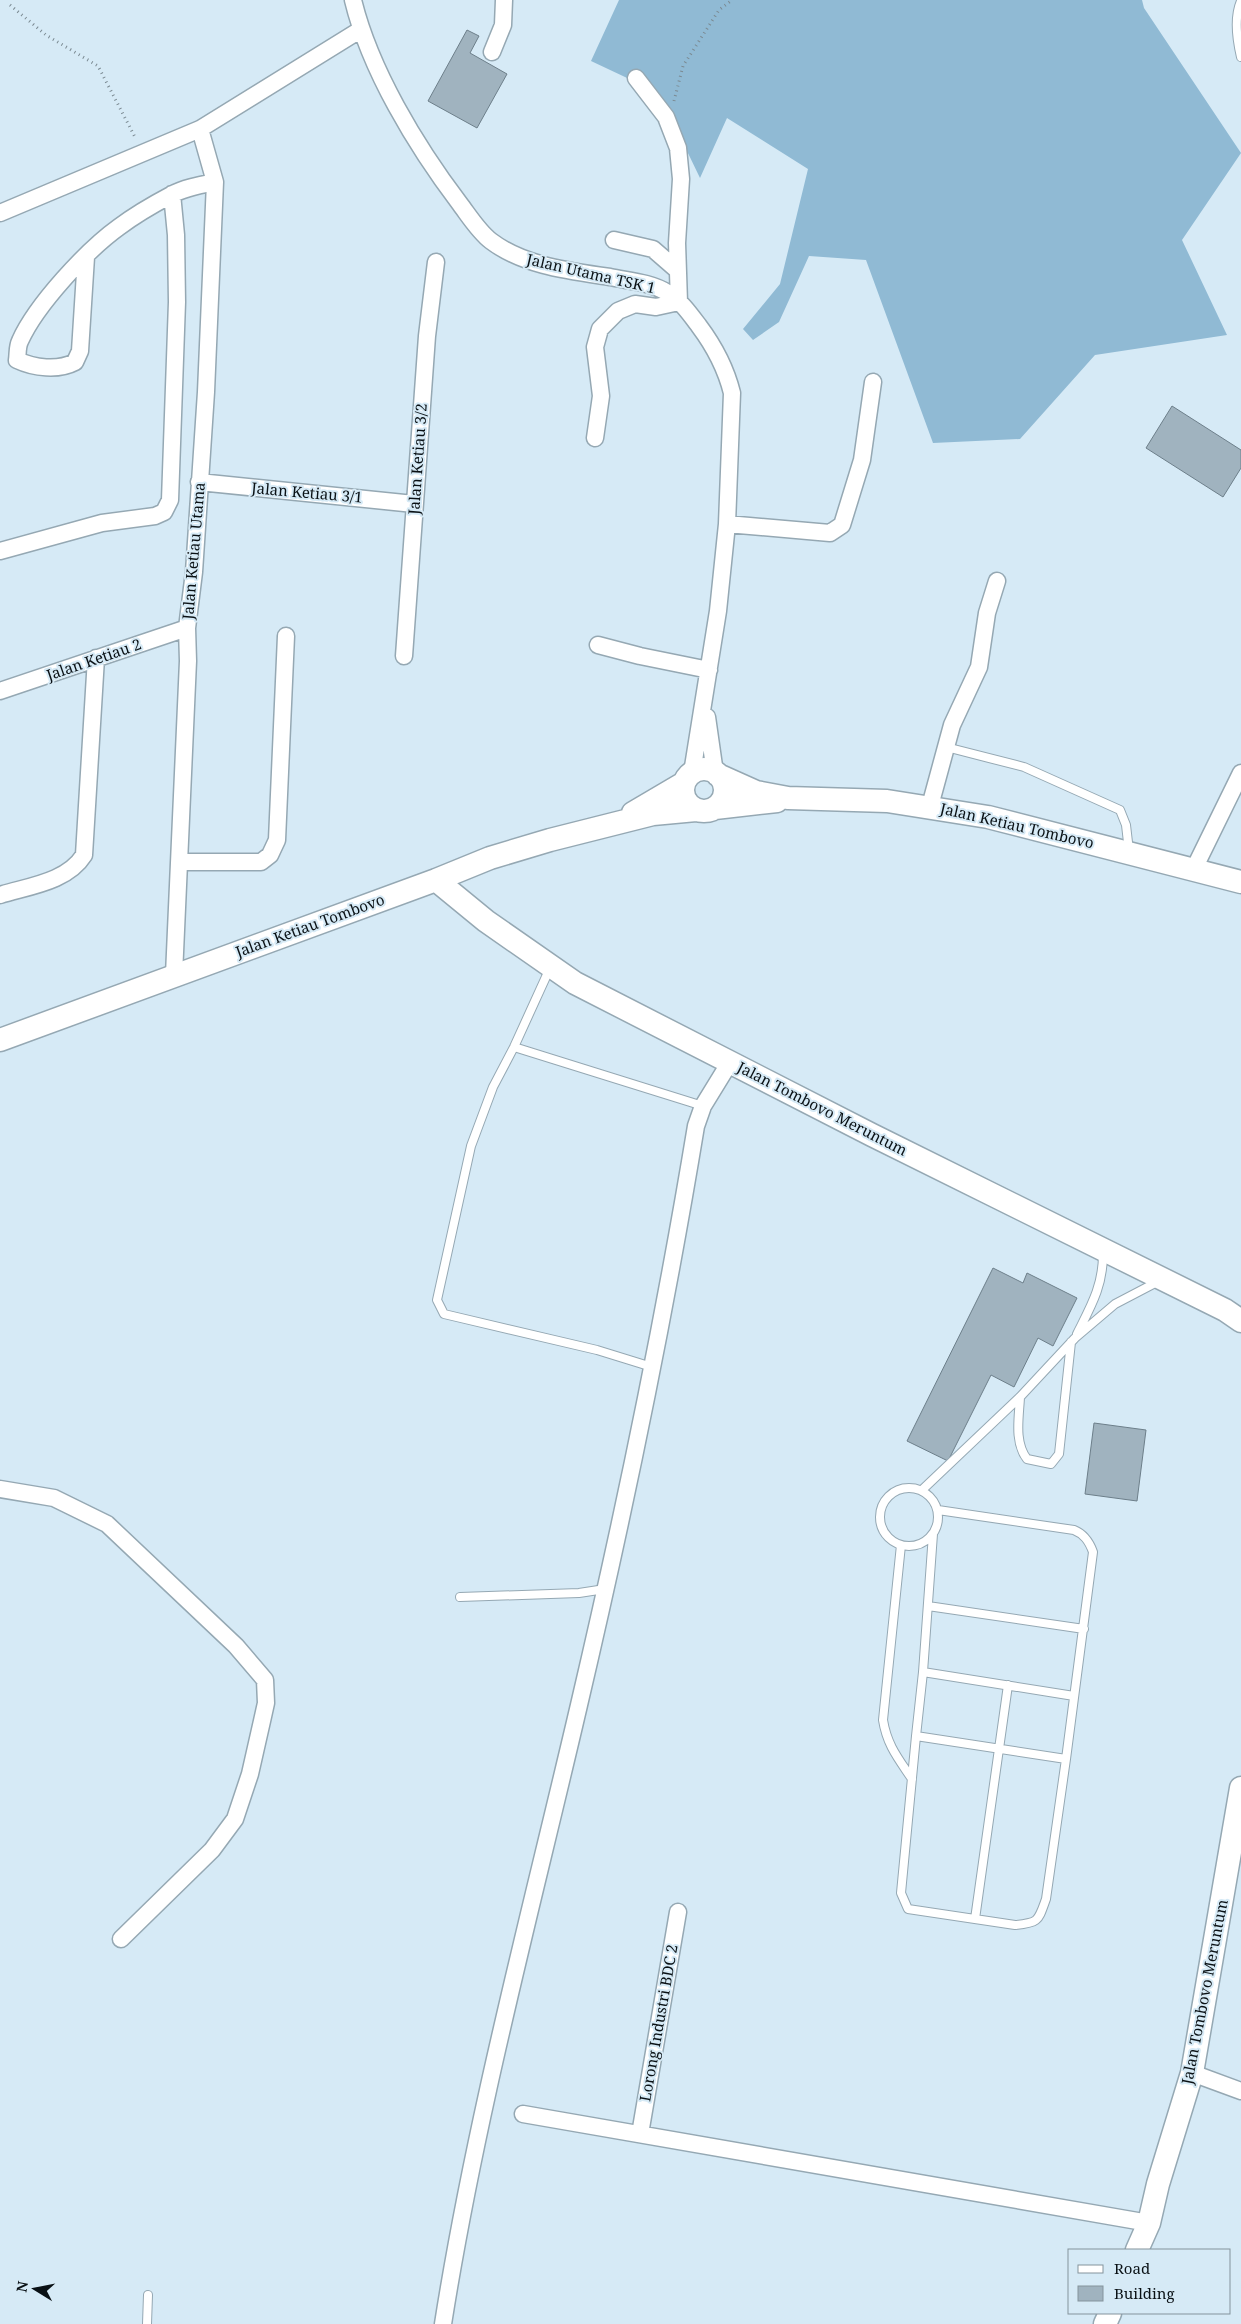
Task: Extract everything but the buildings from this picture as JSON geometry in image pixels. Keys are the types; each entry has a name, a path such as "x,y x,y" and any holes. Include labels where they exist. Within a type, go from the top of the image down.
{"street":[{"name":"Jalan Utama TSK 1","path":"353,0 360,30 388,88 425,156 490,240 521,258 654,286 679,302 702,331 719,357 728,378 732,394 727,524 706,697"},
{"path":"492,52 503,25 504,0"},
{"path":"0,213 200,129 360,30"},
{"path":"595,438 601,396 595,347 600,329 618,311 635,304 656,307 679,302 676,269 680,162 669,124 657,104 636,78"},
{"name":"Jalan Ketiau Utama","path":"174,975 188,661 187,628 194,572 206,392 215,182 200,129"},
{"path":"86,257 80,351 75,362 65,367 29,366 17,360 19,343 36,315 65,278 86,257 119,227 172,194 215,182"},
{"path":"0,551 102,523 155,516 164,512 170,500 177,302 176,236 172,194"},
{"path":"614,240 653,249 676,269"},
{"name":"Jalan Ketiau 3/2","path":"404,656 427,336 436,262"},
{"path":"727,524 830,533 842,525 862,460 873,382"},
{"name":"Jalan Ketiau 3/1","path":"199,482 414,504"},
{"path":"930,806 952,725 979,667 987,613 997,581"},
{"name":"Jalan Ketiau 2","path":"0,691 187,628"},
{"path":"179,862 261,862 270,855 276,840 286,636"},
{"path":"598,645 640,656 709,670"},
{"path":"0,895 66,874 77,866 84,855 96,658"},
{"path":"706,697 708,735 717,774 722,780 725,792 720,804 706,809 690,807 683,796 706,697"},
{"path":"688,778 704,769 717,774"},
{"path":"1194,871 1241,773"},
{"name":"Jalan Ketiau Tombovo","path":"717,774 756,792 788,798 887,801 988,816 1241,882"},
{"name":"Jalan Ketiau Tombovo","path":"622,822 641,807 688,778"},
{"name":"Jalan Ketiau Tombovo","path":"0,1040 152,986 174,975 436,880 490,858 660,813 770,804 788,798"},
{"name":"Jalan Tombovo Meruntum","path":"436,880 486,921 575,983 1236,1315"},
{"path":"443,2324 462,2216 507,2006 605,1589 652,1367 696,1126 703,1106 730,1062"},
{"path":"0,1489 54,1498 107,1524 236,1646 266,1680 266,1703 262,1721 250,1774 235,1818 212,1850 122,1939"},
{"name":"Jalan Tombovo Meruntum","path":"1137,2249 1149,2222 1158,2184 1192,2073 1241,1788"},
{"name":"Lorong Industri BDC 2","path":"640,2134 678,1912"},
{"path":"1192,2073 1241,2091"},
{"path":"522,2114 1149,2222"}],"lane":[{"path":"1241,0 1237,9 1237,18 1238,43 1241,57"},
{"path":"946,747 1024,767 1120,810 1126,825 1129,853"},
{"path":"551,966 493,1088 471,1146 439,1283 437,1300 444,1314 597,1350 652,1367"},
{"path":"514,1047 703,1106"},
{"path":"1020,1397 1018,1437 1021,1452 1027,1460 1050,1464 1059,1454 1073,1340 1099,1290 1104,1250"},
{"path":"922,1490 1020,1397 1073,1340 1115,1304 1163,1279"},
{"path":"933,1534 924,1542 912,1546 901,1545 890,1539 883,1530 880,1518 882,1506 889,1496 899,1490 910,1487 922,1490 932,1498 938,1510 938,1523 933,1534 923,1672 901,1893 908,1909 1015,1925 1032,1924 1039,1919 1046,1899 1093,1552 1090,1544 1080,1532 1074,1530 938,1510"},
{"path":"901,1545 883,1720 886,1736 892,1749 912,1779"},
{"path":"460,1597 579,1593 605,1589"},
{"path":"928,1606 1084,1629"},
{"path":"923,1672 1074,1696"},
{"path":"975,1919 1008,1685"},
{"path":"916,1736 1066,1760"},
{"path":"147,2324 148,2295"}],"path":[{"path":"669,124 683,66 719,10 732,0"},
{"path":"10,5 46,35 98,66 144,152"}],"shaded area":[{"path":"619,0 1142,0 1144,8 1241,153 1182,240 1227,335 1095,355 1020,439 933,443 866,260 809,256 779,322 753,340 743,329 780,284 808,169 727,118 700,178 659,93 591,61"}]}
